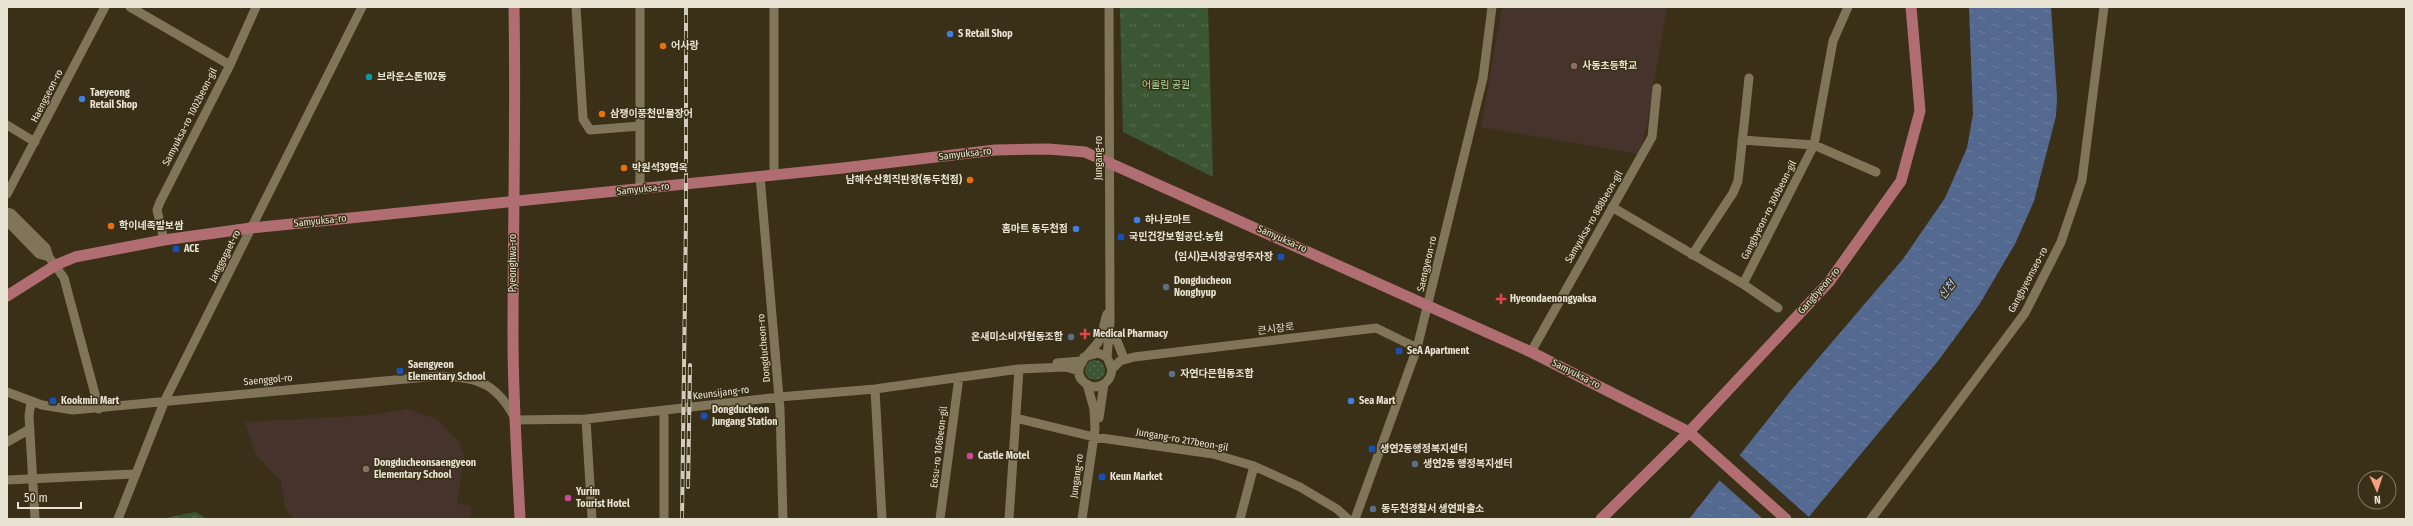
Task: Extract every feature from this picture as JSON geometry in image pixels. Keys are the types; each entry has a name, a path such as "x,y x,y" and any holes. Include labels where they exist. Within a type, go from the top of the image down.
{"main road":[{"name":"Pyeonghwa-ro","path":"514,7 516,92 513,201 516,420 520,519"},
{"name":"Gangbyeon-ro","path":"1601,519 1689,432 1829,282 1901,181 1920,111 1911,7"},
{"name":"Samyuksa-ro","path":"7,296 52,261 164,240 251,228 640,189 995,150 1048,149 1085,152 1531,352 1689,432 1786,519"}],"street":[{"name":"Haengseon-ro","path":"7,194 105,7"},
{"path":"130,7 230,64"},
{"name":"Samyuksa-ro 1002beon-gil","path":"164,240 157,210 160,202 230,64 256,7"},
{"name":"Janggogaet-ro","path":"118,519 134,474 165,400 362,7"},
{"path":"576,7 583,120 590,130 640,126"},
{"path":"640,7 640,189"},
{"path":"774,7 774,174"},
{"name":"Jungang-ro","path":"1108,309 1110,162 1109,7"},
{"name":"Saengyeon-ro","path":"1359,517 1417,348 1483,78 1492,7"},
{"name":"Gangbyeon-ro 300beon-gil","path":"1743,284 1814,145 1833,41 1848,7"},
{"name":"Gangbyeonseo-ro","path":"1871,519 2025,313 2061,242 2082,180 2104,7"},
{"path":"1692,255 1732,193 1738,181 1749,78"},
{"name":"Samyuksa-ro 888beon-gil","path":"1531,352 1652,137 1657,88"},
{"path":"7,125 35,142"},
{"path":"1742,140 1814,145 1876,172"},
{"name":"Dongducheon-ro","path":"760,176 779,397 783,519"},
{"path":"1612,207 1743,284 1778,308"},
{"path":"7,212 11,213 46,248 52,261 64,278 99,409"},
{"path":"7,221 40,254 52,261"},
{"path":"1108,309 1109,336 1107,358 1112,369"},
{"path":"1079,371 1083,360 1099,340 1108,309"},
{"name":"큰시장로","path":"1134,357 1376,328 1417,348"},
{"path":"1109,336 1117,341 1123,356"},
{"path":"1051,366 1060,362 1083,360 1098,353 1107,358 1123,356 1134,357"},
{"path":"1087,384 1095,386 1104,384 1110,378 1112,369 1120,361 1134,357"},
{"path":"1051,366 1066,367 1079,371 1087,384 1094,409 1094,433"},
{"name":"Keunsijang-ro","path":"516,420 586,419 779,397 875,389 1051,366"},
{"path":"1009,519 1019,369"},
{"name":"Saenggol-ro","path":"7,392 31,402 57,408 99,409 165,400 452,376 484,384 500,394 516,420"},
{"name":"Eosu-ro 106beon-gil","path":"940,519 959,377"},
{"path":"1094,433 1098,424 1104,384"},
{"path":"875,389 882,519"},
{"path":"31,402 30,429 36,519"},
{"path":"664,410 664,519"},
{"path":"1016,418 1094,433"},
{"path":"586,419 592,519"},
{"path":"7,442 30,429"},
{"name":"Jungang-ro","path":"1082,519 1094,433"},
{"name":"Jungang-ro 217beon-gil","path":"1094,433 1213,454 1254,466 1300,487 1337,509 1348,519"},
{"path":"1240,519 1254,466"},
{"path":"7,480 134,474"}],"shaded area":[{"name":"사동초등학교","path":"1502,7 1667,7 1647,124 1639,154 1481,127"},
{"name":"Dongducheonsaengyeon Elementary School","path":"408,409 437,419 459,442 464,457 457,504 471,506 470,519 295,519 285,509 281,481 256,455 245,422 372,415"}],"green space":[{"name":"어울림 공원","path":"1120,7 1208,7 1213,177 1123,132"},
{"path":"1095,360 1102,363 1105,370 1102,377 1095,380 1088,377 1085,370 1088,363"},
{"path":"196,512 207,519 160,519"}],"water":[{"name":"신천","path":"1969,7 2051,7 2057,97 2056,116 2034,201 2015,244 1979,305 1938,361 1807,519 1689,519 1792,389 1903,259 1945,198 1967,148 1973,114"}],"pier":[{"path":"1738,454 1810,518 1763,519 1718,479"}],"railway":[{"path":"682,519 686,217 686,7"},
{"path":"688,487 690,365"}],"place":[{"name":"S Retail Shop","path":"950,34"},
{"name":"어사랑","path":"663,46"},
{"name":"사동초등학교","path":"1574,66"},
{"name":"브라운스톤102동","path":"369,77"},
{"name":"Taeyeong Retail Shop","path":"82,99"},
{"name":"삼쟁이풍천민물장어","path":"602,114"},
{"name":"박원석39면옥","path":"624,168"},
{"name":"남해수산회직판장(동두천점)","path":"970,180"},
{"name":"하나로마트","path":"1137,220"},
{"name":"학이네족발보쌈","path":"111,226"},
{"name":"홈마트 동두천점","path":"1076,229"},
{"name":"국민건강보험공단.농협","path":"1121,237"},
{"name":"ACE","path":"176,249"},
{"name":"(임시)큰시장공영주차장","path":"1281,257"},
{"name":"Dongducheon Nonghyup","path":"1166,287"},
{"name":"Hyeondaenongyaksa","path":"1501,299"},
{"name":"Medical Pharmacy","path":"1085,334"},
{"name":"온새미소비자협동조합","path":"1071,337"},
{"name":"SeA Apartment","path":"1399,351"},
{"name":"Saengyeon Elementary School","path":"400,371"},
{"name":"자연다믄협동조합","path":"1172,374"},
{"name":"Kookmin Mart","path":"53,401"},
{"name":"Sea Mart","path":"1351,401"},
{"name":"Dongducheon Jungang Station","path":"704,416"},
{"name":"생연2동행정복지센터","path":"1372,449"},
{"name":"Castle Motel","path":"970,456"},
{"name":"생연2동 행정복지센터","path":"1415,464"},
{"name":"Dongducheonsaengyeon Elementary School","path":"366,469"},
{"name":"Keun Market","path":"1102,477"},
{"name":"Yurim Tourist Hotel","path":"568,498"},
{"name":"동두천경찰서 생연파출소","path":"1373,509"}]}
